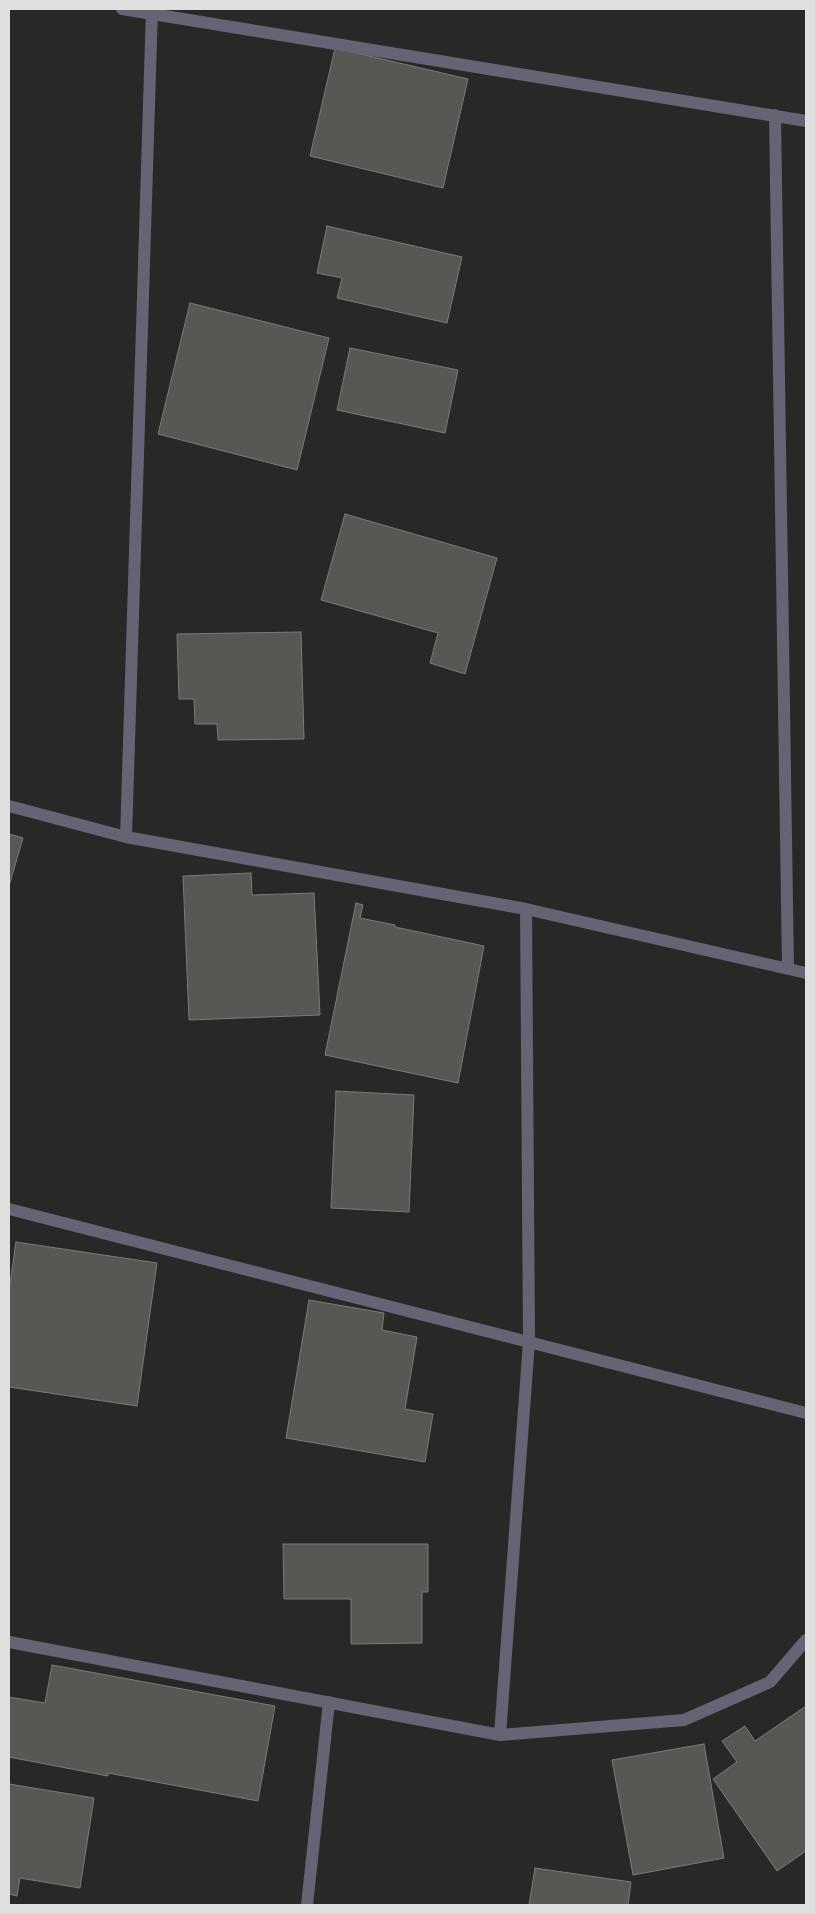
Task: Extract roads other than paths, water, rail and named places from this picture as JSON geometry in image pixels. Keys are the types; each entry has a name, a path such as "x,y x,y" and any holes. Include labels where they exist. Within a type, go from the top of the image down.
{"street":[{"path":"122,9 152,12 806,121"},
{"path":"126,837 152,12"},
{"path":"776,115 788,969"},
{"path":"9,806 126,837 526,909 806,974"},
{"path":"500,1735 529,1342 526,909"},
{"path":"9,1209 806,1413"},
{"path":"9,1642 500,1735 684,1720 770,1682 806,1640"},
{"path":"306,1905 329,1702"}]}
